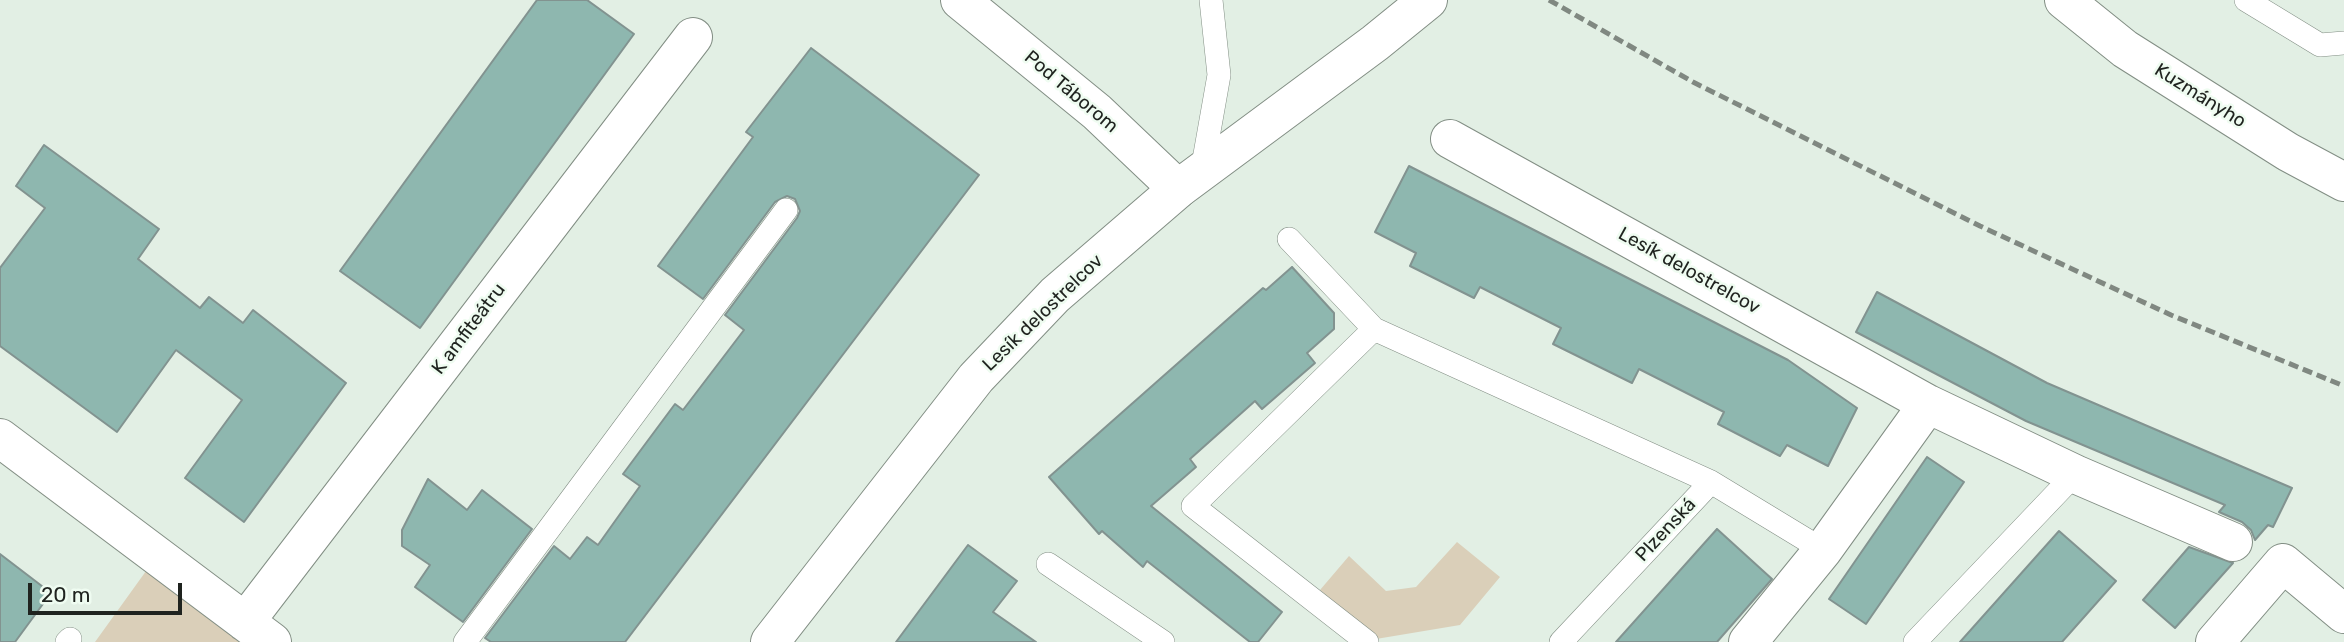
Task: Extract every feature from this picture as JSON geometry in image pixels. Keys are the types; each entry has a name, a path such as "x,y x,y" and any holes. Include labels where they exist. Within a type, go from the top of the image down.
{"street":[{"name":"Pod Táborom","path":"960,0 1097,112 1190,180"},
{"name":"Lesík delostrelcov","path":"770,642 976,378 1055,295 1190,180 1375,43 1428,0"},
{"name":"Kuzmányho","path":"2064,0 2125,49 2288,152 2344,182"},
{"name":"K amfiteátru","path":"0,438 259,632 693,37"},
{"name":"Lesík delostrelcov","path":"1450,139 1928,404"},
{"path":"1748,642 1823,550 1928,404 2076,474 2233,542"},
{"path":"2215,642 2283,563 2344,614"}],"lane":[{"path":"1190,180 1219,75 1211,0"},
{"path":"2246,0 2320,46 2344,43"},
{"path":"465,642 786,210"},
{"path":"1289,239 1374,329 1711,482"},
{"path":"1367,642 1193,506 1374,329"},
{"path":"1915,642 2076,474"},
{"name":"Plzenská","path":"1561,642 1711,482 1823,550"},
{"path":"1048,564 1163,642"}],"shaded area":[{"path":"1457,542 1500,577 1460,625 1376,639 1320,590 1349,556 1386,591 1416,587"},
{"path":"159,553 276,642 95,642"}],"building":[{"path":"537,0 587,0 634,34 420,328 340,271"},
{"path":"811,48 979,175 625,642 491,642 485,638 554,546 570,559 587,537 598,545 640,486 623,474 675,404 683,410 744,330 725,315 797,218 800,211 795,199 787,196 775,202 703,299 658,266 753,137 746,132"},
{"path":"44,145 159,229 138,259 200,308 209,297 243,323 253,310 346,383 244,522 185,478 242,400 176,350 117,432 0,346 0,268 45,208 16,186"},
{"path":"1409,166 1788,360 1857,408 1828,466 1787,445 1780,456 1718,424 1724,412 1639,369 1632,383 1553,344 1561,328 1480,287 1474,298 1410,266 1416,253 1375,232"},
{"path":"1292,267 1334,313 1334,329 1307,353 1315,363 1262,409 1255,401 1190,459 1196,467 1151,506 1282,612 1258,642 1250,642 1147,561 1143,567 1102,531 1099,534 1049,477 1263,288 1266,290"},
{"path":"1877,292 2047,383 2292,488 2273,527 2268,525 2255,540 2251,530 2242,522 2219,512 2225,505 2026,421 1856,332"},
{"path":"1927,457 1964,482 1866,624 1829,599"},
{"path":"428,479 467,510 482,490 532,529 463,622 415,587 430,565 402,546 402,530"},
{"path":"1717,529 1772,579 1717,642 1616,642"},
{"path":"2059,531 2116,581 2062,642 1960,642"},
{"path":"968,545 1017,581 993,612 1036,642 896,642"},
{"path":"2189,547 2233,563 2175,628 2143,600"},
{"path":"0,554 51,593 15,642 0,642"}],"railway":[{"path":"1549,0 1693,82 1980,226 2171,315 2344,386"}]}
